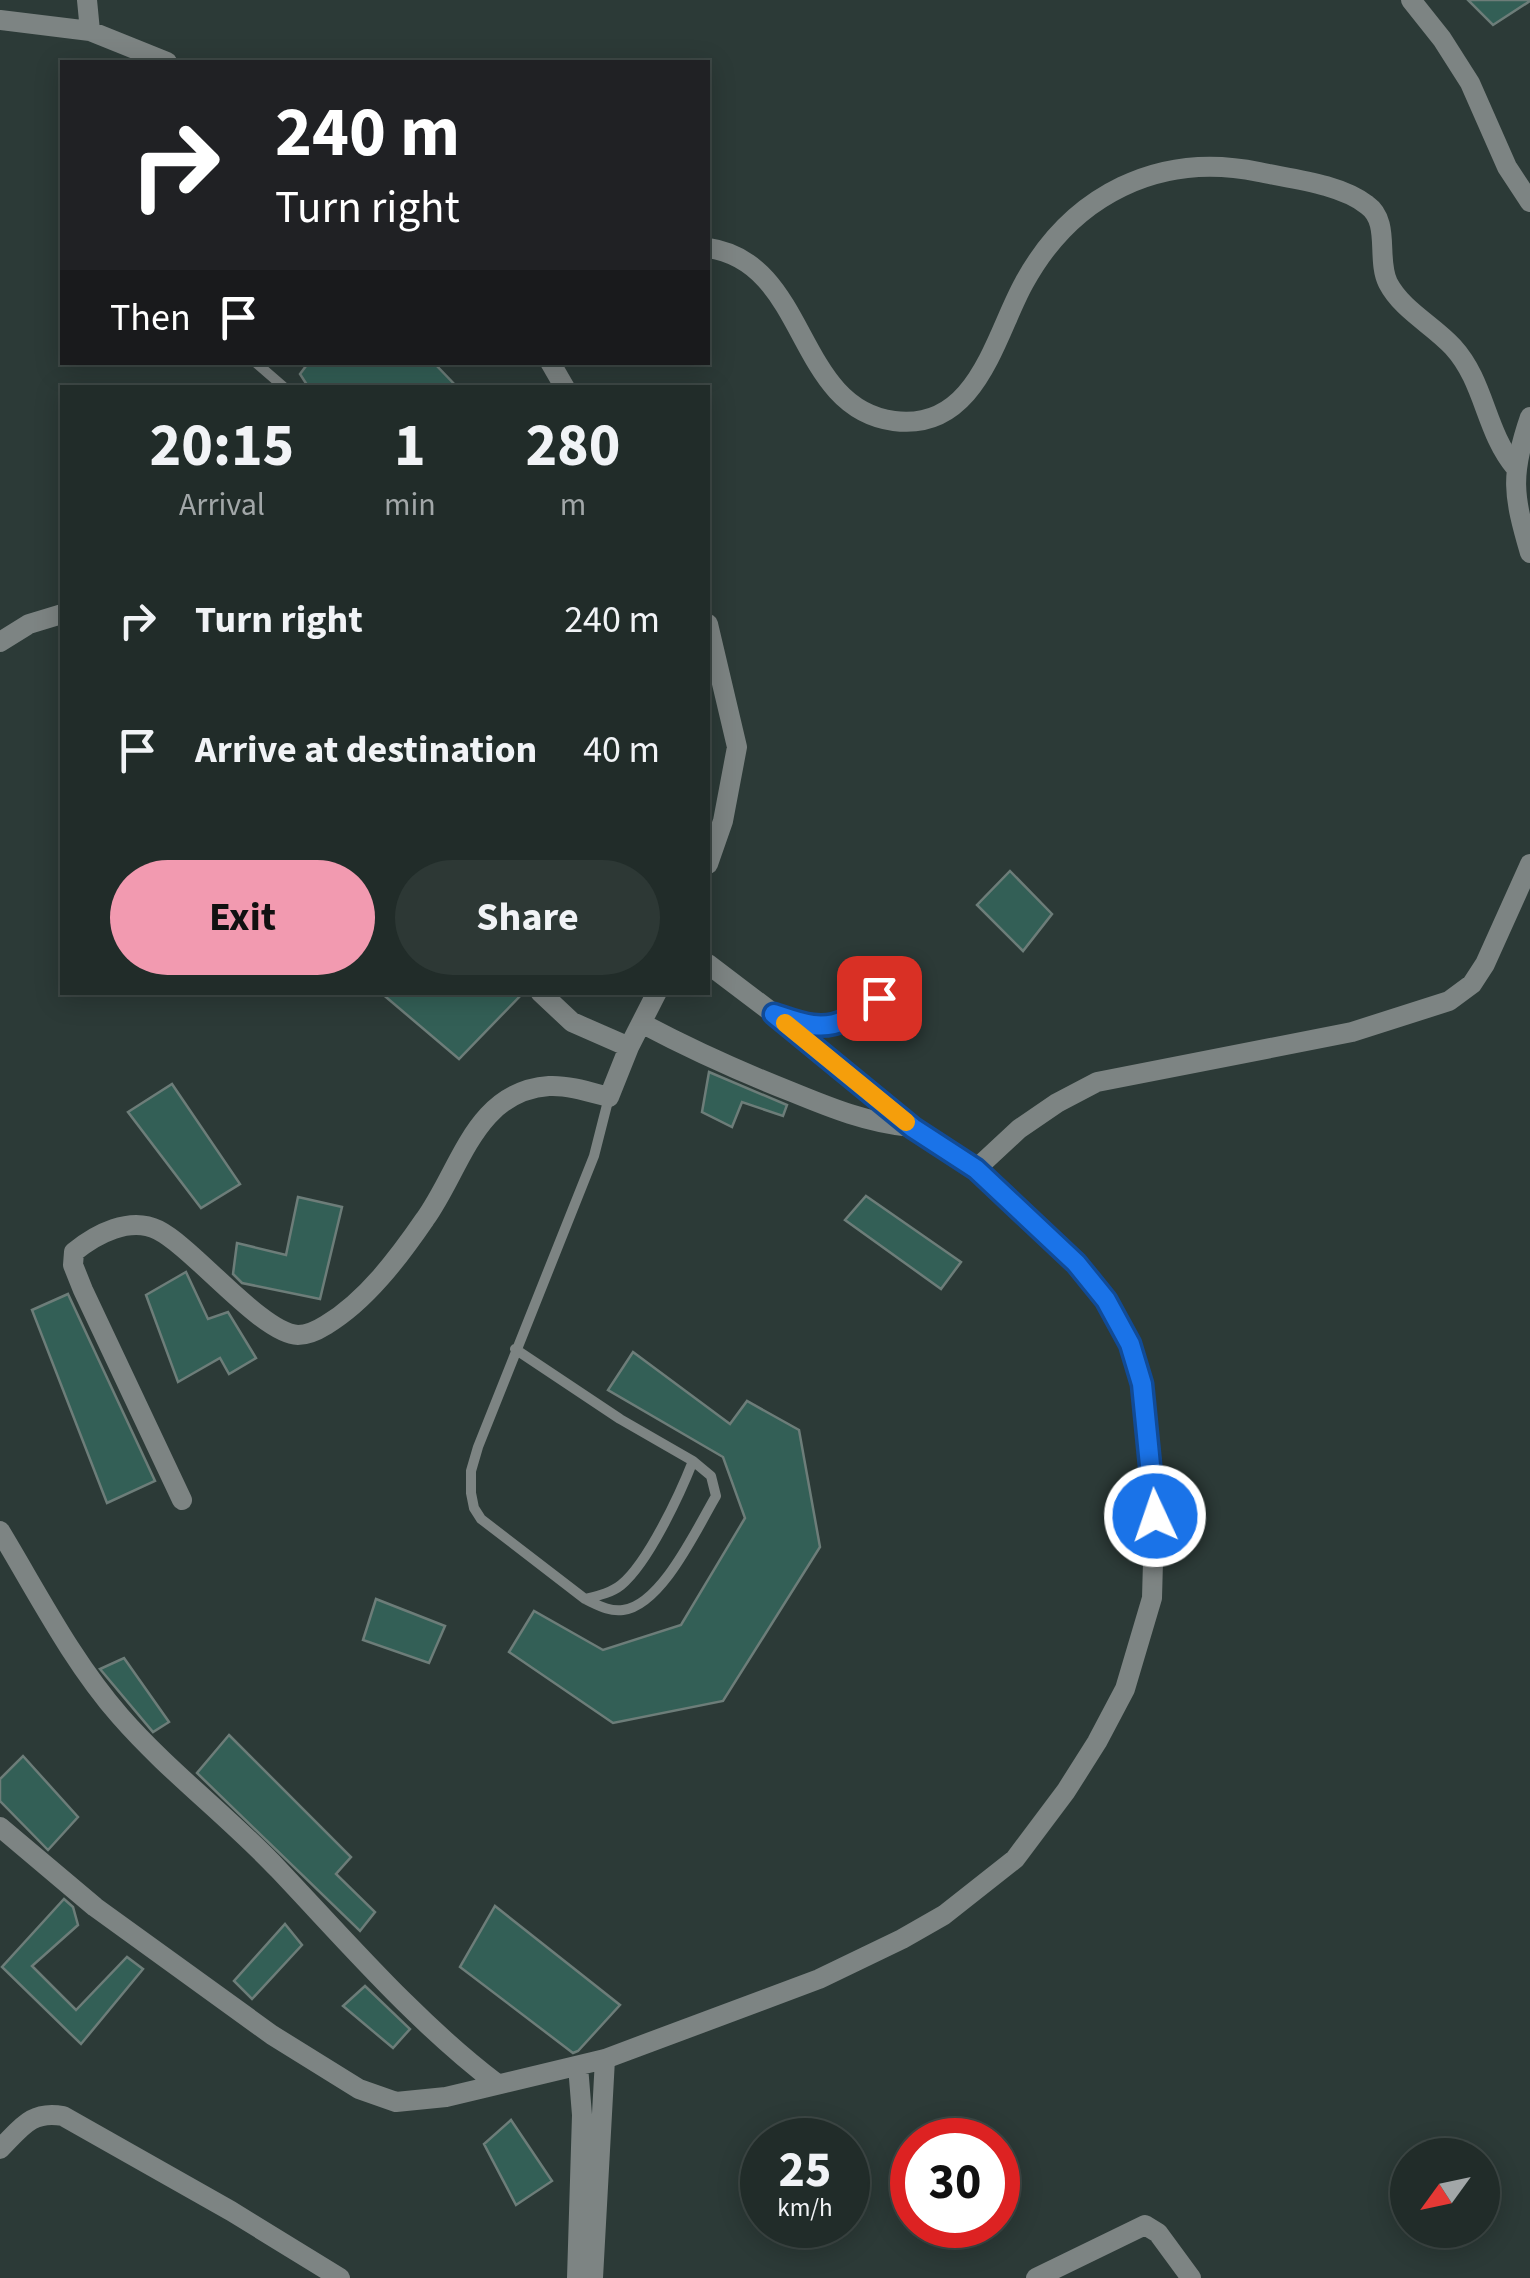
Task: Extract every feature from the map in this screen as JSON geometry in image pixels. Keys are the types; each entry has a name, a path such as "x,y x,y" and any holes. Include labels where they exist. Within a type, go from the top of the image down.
{"street":[{"path":"87,0 90,32"},
{"path":"1411,0 1442,39 1479,98 1494,142 1530,202"},
{"path":"0,20 90,32 163,60"},
{"path":"710,249 740,260 773,288 792,312 816,364 847,400 894,422 914,420 934,415 971,388 984,373 1023,284 1048,246 1116,186 1162,172 1209,166 1238,167 1320,186 1352,196 1374,211 1380,224 1388,282 1400,300 1454,347 1477,384 1497,442 1515,467"},
{"path":"1530,417 1515,467 1515,503 1530,553"},
{"path":"0,642 29,624 60,615"},
{"path":"710,637 737,748 723,821 710,858"},
{"path":"976,1169 1018,1129 1057,1102 1097,1082 1352,1032 1449,1001 1472,984 1485,964 1530,864"},
{"path":"0,1827 96,1908 272,2034 359,2089 396,2102 419,2102 578,2066 819,1980 902,1939 971,1896 1015,1859 1056,1806 1125,1689 1152,1598 1155,1489 1142,1384 1130,1344 1106,1300 1076,1263 976,1169 913,1128 710,966"},
{"path":"543,995 572,1022 628,1047"},
{"path":"182,1500 83,1290 73,1265 74,1252 100,1234 118,1228 140,1225 158,1230 232,1294 282,1330 295,1335 312,1332 337,1318 387,1267 426,1218 480,1122 496,1106 511,1097 550,1086 609,1097 628,1047 656,995"},
{"path":"643,1024 716,1062 837,1110 879,1124 913,1128"},
{"path":"0,1531 93,1684 120,1717 262,1852 407,2004 462,2057 496,2083"},
{"path":"593,2278 605,2058"},
{"path":"576,2278 582,2115 578,2066"},
{"path":"0,2149 35,2116 63,2116 340,2278"},
{"path":"1036,2278 1145,2226 1158,2233 1191,2278"}],"lane":[{"path":"258,365 282,385"},
{"path":"774,1014 812,1027 845,1020 866,1002 879,998"},
{"path":"515,1349 711,1476 716,1496 658,1591 638,1606 608,1610 584,1599 516,1549 474,1508 471,1472 515,1349 594,1156 609,1097"},
{"path":"584,1599 603,1594 628,1578 678,1499 693,1461"}],"building":[{"path":"1468,0 1530,0 1530,1 1493,25"},
{"path":"307,365 436,365 455,385 307,385 300,374"},
{"path":"1010,871 1052,914 1023,951 977,905"},
{"path":"384,995 521,995 459,1059"},
{"path":"709,1072 787,1105 783,1116 742,1102 732,1127 702,1112"},
{"path":"172,1084 240,1184 201,1208 128,1112"},
{"path":"866,1196 961,1262 941,1289 845,1220"},
{"path":"298,1197 342,1207 320,1299 242,1283 233,1274 237,1243 286,1255"},
{"path":"186,1272 208,1319 228,1312 256,1358 229,1374 220,1358 178,1382 146,1295"},
{"path":"68,1294 155,1481 107,1503 32,1310"},
{"path":"633,1352 730,1424 747,1401 799,1430 820,1547 723,1701 613,1723 509,1652 534,1611 603,1650 681,1625 745,1518 723,1457 608,1390"},
{"path":"376,1599 445,1626 429,1663 363,1640"},
{"path":"124,1658 169,1722 153,1732 100,1669"},
{"path":"229,1735 351,1857 336,1874 375,1912 360,1931 197,1773"},
{"path":"23,1756 78,1817 48,1850 0,1801 0,1779"},
{"path":"64,1899 73,1907 78,1925 32,1966 76,2010 127,1957 143,1969 81,2044 2,1967"},
{"path":"495,1906 620,2005 578,2051 573,2053 460,1967"},
{"path":"285,1924 302,1945 252,1999 234,1981"},
{"path":"365,1986 410,2029 393,2048 343,2006"},
{"path":"511,2120 552,2181 516,2205 484,2144"}],"slow traffic":[{"path":"785,1023 906,1122"}],"route":[{"path":"879,998 866,1002 845,1020 812,1027 774,1014 913,1128 976,1169 1076,1263 1106,1300 1130,1344 1142,1384 1155,1516"}]}
